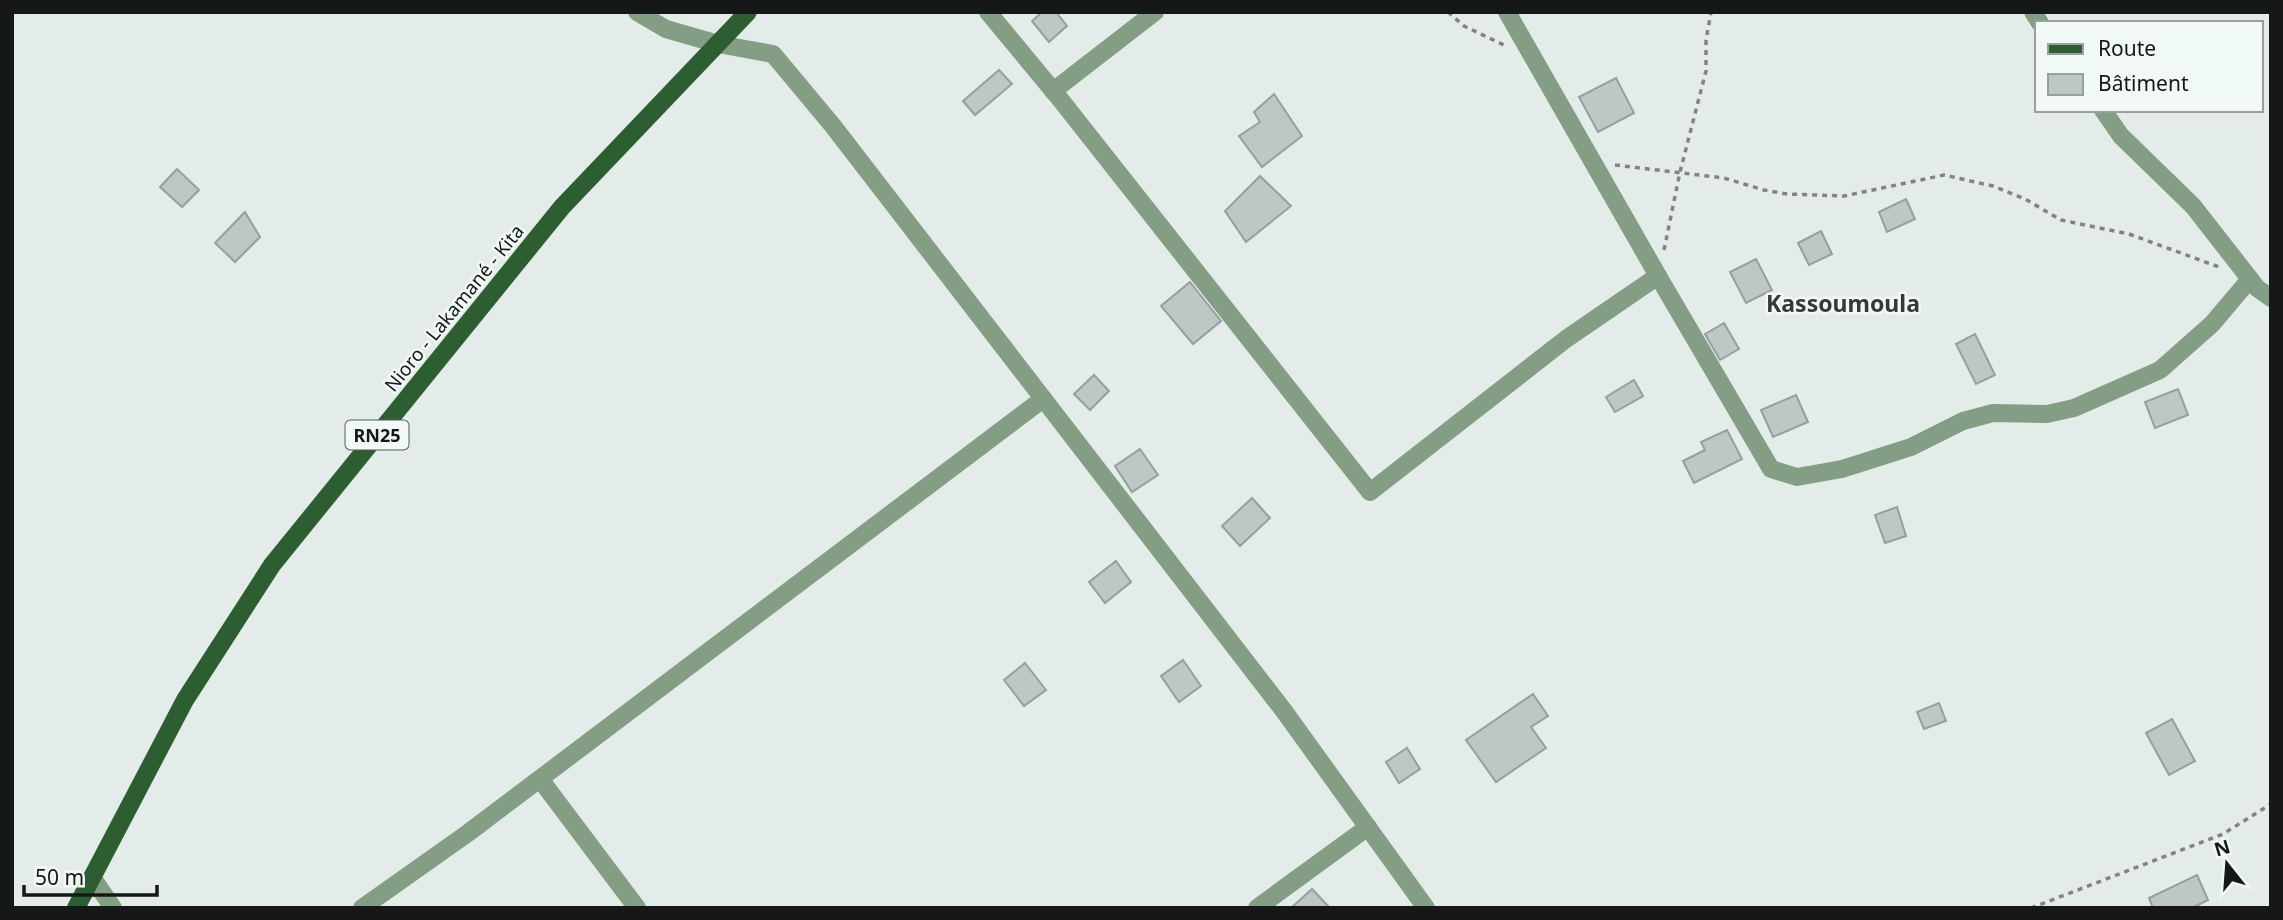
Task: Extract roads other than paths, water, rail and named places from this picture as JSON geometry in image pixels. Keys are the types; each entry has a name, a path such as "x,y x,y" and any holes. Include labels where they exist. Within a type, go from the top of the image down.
{"main road":[{"name":"Nioro - Lakamané - Kita","path":"76,908 185,700 272,565 562,207 748,12"}],"street":[{"path":"637,12 666,29 718,44 773,54 833,126 1284,711 1426,908"},
{"path":"988,12 1370,492 1566,340 1658,276"},
{"path":"1053,91 1154,12"},
{"path":"1507,12 1771,469 1797,477 1842,469 1911,447 1963,421 1993,413 2047,414 2074,408 2160,370 2212,324 2250,279"},
{"path":"2104,112 2121,136 2193,206 2257,288 2271,298"},
{"path":"362,908 468,833 1043,399"},
{"path":"540,779 637,908"},
{"path":"1257,908 1368,827"},
{"path":"92,877 113,908"}],"district":[{"name":"Kassoumoula","path":"1843,303"}]}
